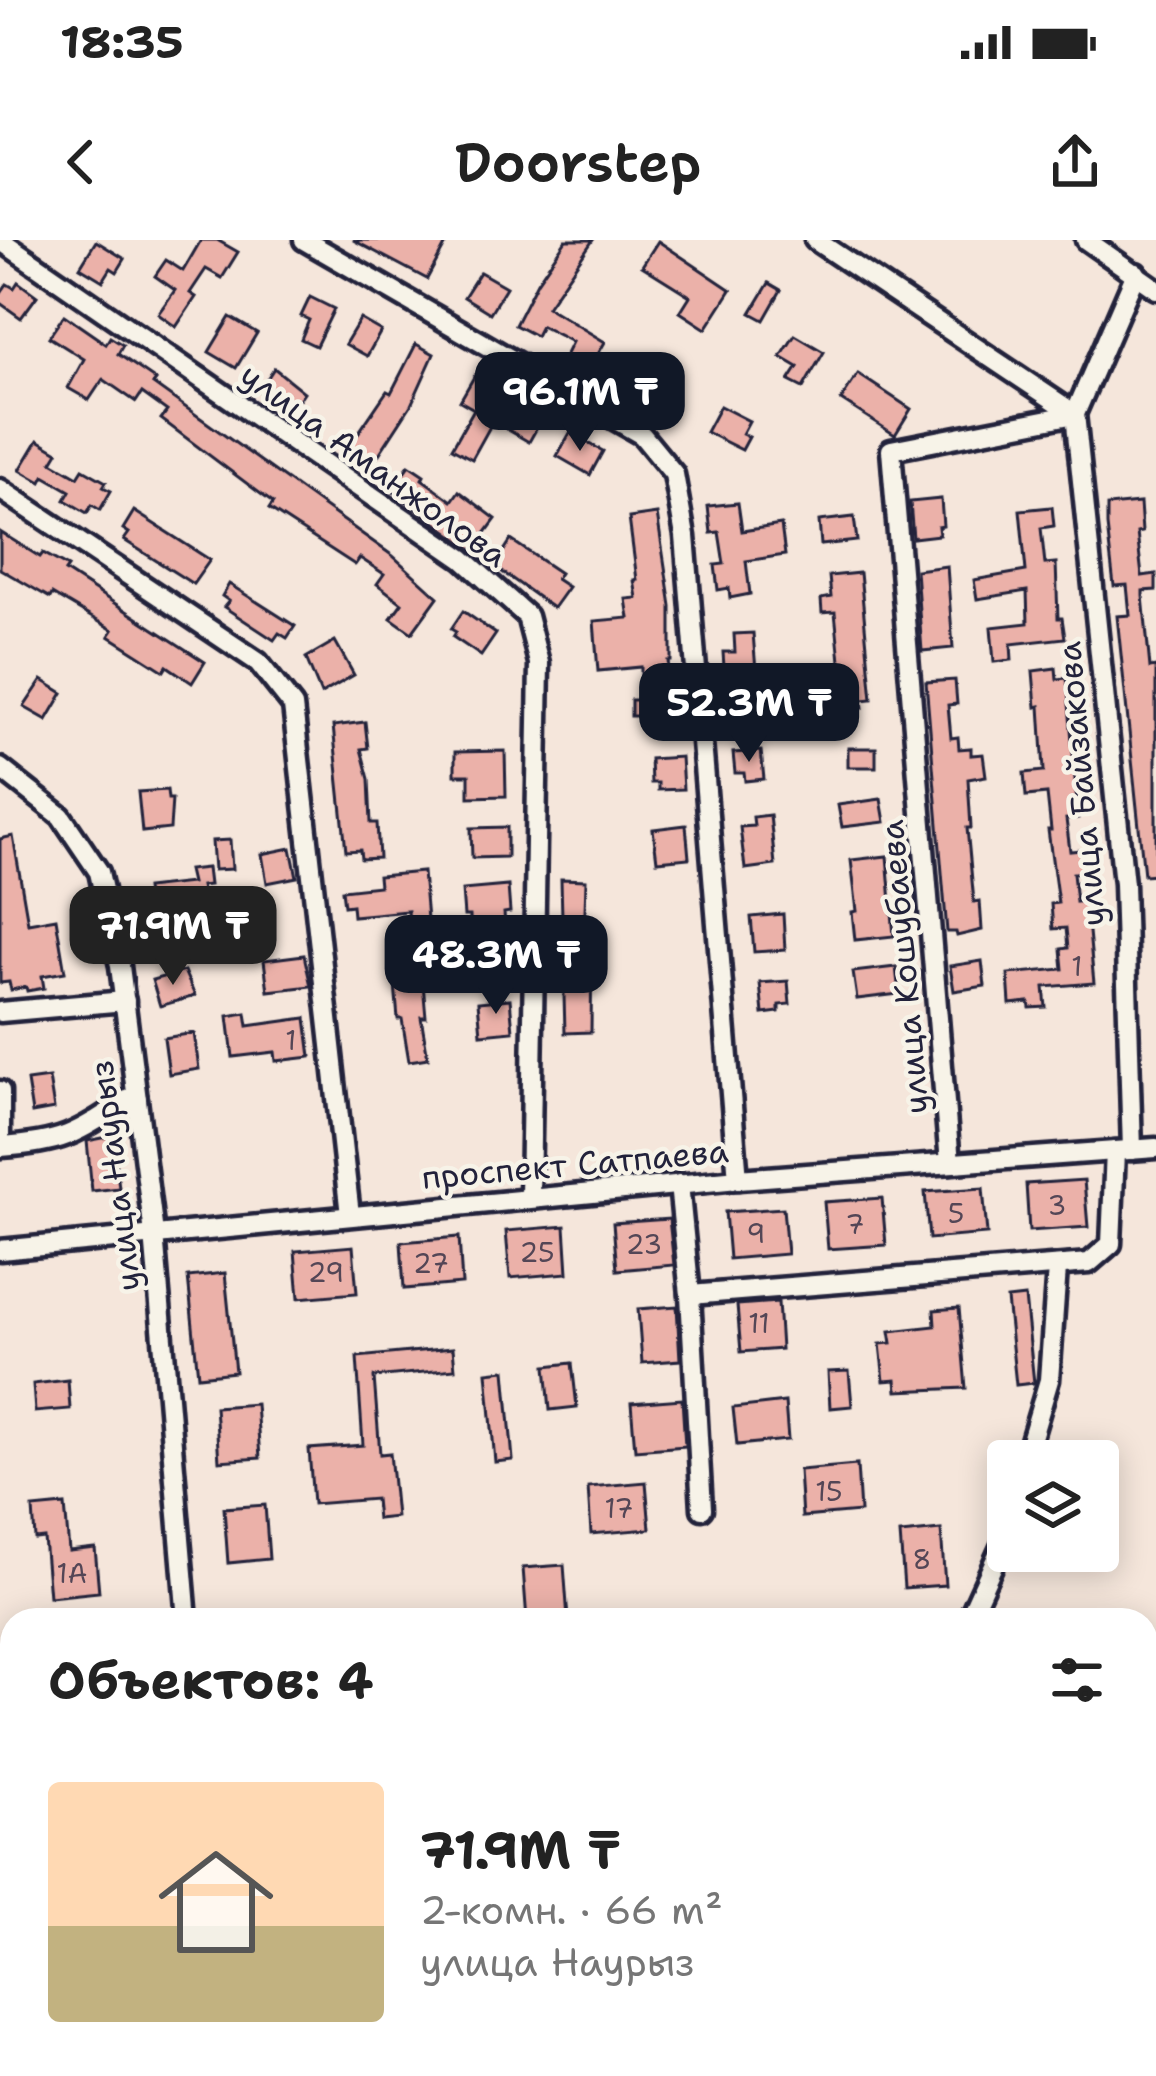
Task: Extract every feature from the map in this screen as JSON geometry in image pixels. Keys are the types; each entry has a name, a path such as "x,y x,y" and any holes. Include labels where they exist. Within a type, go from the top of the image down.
{"street":[{"name":"улица Аманжолова","path":"0,240 464,559 526,616 539,662 530,1198"},
{"path":"304,240 642,435 674,474 685,536 738,1179"},
{"path":"815,240 1075,413"},
{"path":"1086,240 1156,290"},
{"name":"улица Байзакова","path":"1057,1268 1089,1263 1111,1244 1123,1150 1124,884 1075,413 1136,273"},
{"name":"улица Кошубаева","path":"950,1162 891,450 1075,413"},
{"path":"0,488 258,662 293,706 350,1215"},
{"name":"улица Наурыз","path":"0,768 61,817 99,872 125,1001 154,1234 187,1608"},
{"path":"0,1012 125,1001"},
{"path":"0,1091 1,1147 74,1136 127,1100 137,1099"},
{"name":"проспект Сатпаева","path":"0,1250 679,1184 1156,1148"},
{"path":"679,1184 702,1509"},
{"path":"690,1295 1057,1268 1049,1380 1031,1440"},
{"path":"973,1608 990,1572"}],"building":[{"path":"201,240 217,240 238,252 222,278 206,269 190,293 196,297 176,327 158,314 175,290 155,276 166,260 183,271"},
{"path":"353,240 448,240 427,279"},
{"path":"566,240 593,240 547,307 605,342 586,375 562,362 572,342 541,326 536,336 515,325"},
{"path":"96,241 125,259 103,281 80,267"},
{"path":"658,241 731,290 706,329 680,312 690,296 642,266"},
{"path":"480,272 506,287 490,313 464,297"},
{"path":"18,282 37,296 21,318 0,303 7,284 14,288"},
{"path":"769,283 781,290 764,320 751,313"},
{"path":"310,297 334,309 316,346 301,339 309,320 301,316"},
{"path":"64,315 106,344 110,337 123,345 118,354 156,380 153,384 393,556 438,597 412,633 391,618 402,603 377,584 384,574 360,558 355,565 269,509 273,503 161,419 167,411 142,393 136,402 103,379 89,400 68,388 84,359 49,337"},
{"path":"230,317 257,333 236,368 209,352"},
{"path":"360,319 381,331 367,356 345,344"},
{"path":"795,335 824,352 803,388 789,381 798,367 781,357"},
{"path":"416,344 434,354 411,405 368,471 344,454 387,391 391,393"},
{"path":"649,367 677,382 660,412 632,397"},
{"path":"274,368 304,392 290,413 259,391"},
{"path":"858,374 911,409 895,435 841,400"},
{"path":"475,375 519,409 523,403 544,415 529,442 493,421 472,459 452,448 474,409 460,401"},
{"path":"720,406 749,421 742,434 749,437 742,450 706,432"},
{"path":"570,433 603,451 590,475 557,456"},
{"path":"38,440 58,452 52,462 78,477 83,469 106,482 103,487 111,491 100,510 92,505 87,513 65,500 70,491 44,476 41,482 20,470"},
{"path":"409,465 452,501 459,491 496,519 473,550 391,490"},
{"path":"941,499 939,535 913,538 910,502"},
{"path":"738,503 742,531 781,525 785,555 746,561 750,594 730,598 729,588 718,590 715,565 724,564 719,532 711,533 708,506"},
{"path":"1140,503 1142,532 1137,533 1142,576 1156,574 1156,590 1143,591 1150,668 1156,667 1156,874 1144,875 1117,616 1130,615 1127,585 1114,586 1107,526 1107,506"},
{"path":"1052,507 1054,526 1041,528 1045,564 1056,563 1058,618 1062,618 1065,638 1011,644 1012,660 994,662 991,627 1028,623 1027,591 977,599 974,580 1026,571 1020,510"},
{"path":"134,511 210,560 193,584 124,540 129,533 123,529"},
{"path":"657,514 671,606 668,661 675,718 641,723 640,716 631,716 631,700 641,700 641,667 598,671 594,621 629,618 626,599 637,598 637,580 629,518"},
{"path":"854,517 857,541 821,545 819,521"},
{"path":"0,532 40,557 43,553 68,567 65,571 205,662 192,683 109,636 113,630 0,569"},
{"path":"511,540 560,573 556,579 568,587 553,608 494,566"},
{"path":"947,566 953,648 922,651 916,570"},
{"path":"860,573 872,699 862,700 863,708 845,710 835,612 822,613 821,599 831,597 829,576"},
{"path":"229,584 295,626 287,638 279,633 274,640 224,607 229,601 222,596"},
{"path":"463,611 496,634 481,656 453,637 456,632 451,629"},
{"path":"753,633 758,696 726,698 723,652 735,652 734,634"},
{"path":"335,641 354,675 321,694 306,658"},
{"path":"1056,668 1057,679 1067,678 1078,818 1066,819 1070,851 1081,850 1084,872 1073,873 1076,902 1086,901 1094,983 1044,987 1046,1007 1030,1008 1029,1002 1010,1004 1008,974 1063,969 1061,949 1068,948 1066,928 1053,929 1051,904 1058,903 1047,794 1026,796 1024,773 1044,771 1033,671"},
{"path":"42,680 63,693 47,720 24,707"},
{"path":"955,680 957,704 948,705 951,738 958,737 959,749 971,748 971,755 983,754 986,776 968,779 971,828 967,828 974,902 980,901 982,930 957,936 947,932 926,682"},
{"path":"365,722 368,748 361,749 369,779 371,823 377,823 379,858 361,859 360,850 346,851 333,726"},
{"path":"848,748 876,748 876,767 848,767"},
{"path":"505,751 506,796 469,797 469,775 455,775 455,752"},
{"path":"761,751 764,779 745,781 744,773 735,773 733,753"},
{"path":"681,757 683,789 658,790 658,783 651,783 650,759"},
{"path":"167,790 172,799 170,829 142,832 138,792"},
{"path":"881,799 885,822 842,827 838,805"},
{"path":"770,815 775,865 745,869 740,827 754,826 753,817"},
{"path":"686,825 689,858 657,861 653,829"},
{"path":"507,827 507,857 472,858 471,828"},
{"path":"13,836 28,923 56,918 65,972 42,976 44,988 27,991 0,983 0,839"},
{"path":"230,840 232,869 214,870 212,841"},
{"path":"291,848 297,877 267,883 262,854"},
{"path":"887,856 894,936 855,940 851,860"},
{"path":"207,868 209,885 201,886 205,906 185,912 186,925 151,930 146,888 191,883 188,870"},
{"path":"423,872 427,920 409,922 408,911 353,916 352,905 344,906 342,890 379,886 378,876"},
{"path":"561,879 586,880 584,942 592,942 591,1032 565,1033"},
{"path":"508,886 510,912 504,913 508,959 473,962 470,916 464,916 462,890"},
{"path":"783,914 785,950 754,952 751,917"},
{"path":"304,955 311,986 268,991 264,960"},
{"path":"427,958 426,1017 421,1017 428,1058 409,1061 402,1019 398,1019 393,960"},
{"path":"982,961 985,986 954,991 950,966"},
{"path":"896,967 899,994 857,999 853,972"},
{"path":"184,971 195,996 160,1006 152,980"},
{"path":"788,981 790,1004 779,1005 779,1012 763,1014 760,983"},
{"path":"510,999 513,1031 481,1034 478,1002"},
{"path":"246,1013 248,1026 306,1018 311,1057 276,1061 275,1052 233,1057 228,1016"},
{"path":"194,1033 199,1069 169,1074 164,1038"},
{"path":"49,1078 54,1109 32,1113 27,1081"},
{"path":"113,1136 119,1188 92,1191 87,1141"},
{"path":"1084,1180 1088,1227 1029,1231 1026,1184"},
{"path":"983,1188 987,1234 929,1239 925,1192"},
{"path":"882,1198 886,1245 828,1249 824,1202"},
{"path":"783,1208 787,1254 729,1259 725,1212"},
{"path":"669,1219 674,1265 617,1270 613,1223"},
{"path":"565,1226 568,1273 510,1278 506,1231"},
{"path":"459,1237 462,1284 404,1289 401,1242"},
{"path":"353,1246 357,1293 299,1298 295,1251"},
{"path":"225,1273 235,1372 198,1376 188,1277"},
{"path":"1025,1297 1034,1383 1016,1385 1007,1299"},
{"path":"778,1302 781,1349 741,1352 737,1305"},
{"path":"677,1306 680,1360 642,1363 638,1309"},
{"path":"959,1308 966,1388 897,1391 896,1380 884,1381 880,1344 892,1343 890,1331 935,1326 934,1310"},
{"path":"453,1348 455,1369 374,1377 380,1454 390,1453 396,1517 377,1519 375,1499 313,1504 309,1449 363,1445 357,1357"},
{"path":"572,1363 577,1407 550,1410 546,1366"},
{"path":"505,1370 513,1460 495,1462 487,1372"},
{"path":"849,1371 852,1406 830,1408 828,1372"},
{"path":"68,1380 70,1409 35,1412 33,1384"},
{"path":"682,1399 685,1446 635,1450 631,1403"},
{"path":"785,1402 788,1440 737,1445 733,1408"},
{"path":"256,1404 260,1458 219,1461 215,1407"},
{"path":"857,1465 860,1512 802,1517 799,1470"},
{"path":"646,1482 650,1529 591,1534 588,1487"},
{"path":"65,1505 69,1551 95,1548 99,1592 49,1597 44,1538 35,1539 33,1508"},
{"path":"265,1505 269,1559 228,1563 224,1508"},
{"path":"941,1530 945,1585 904,1588 900,1534"},
{"path":"564,1565 567,1608 526,1608 523,1568"}]}
